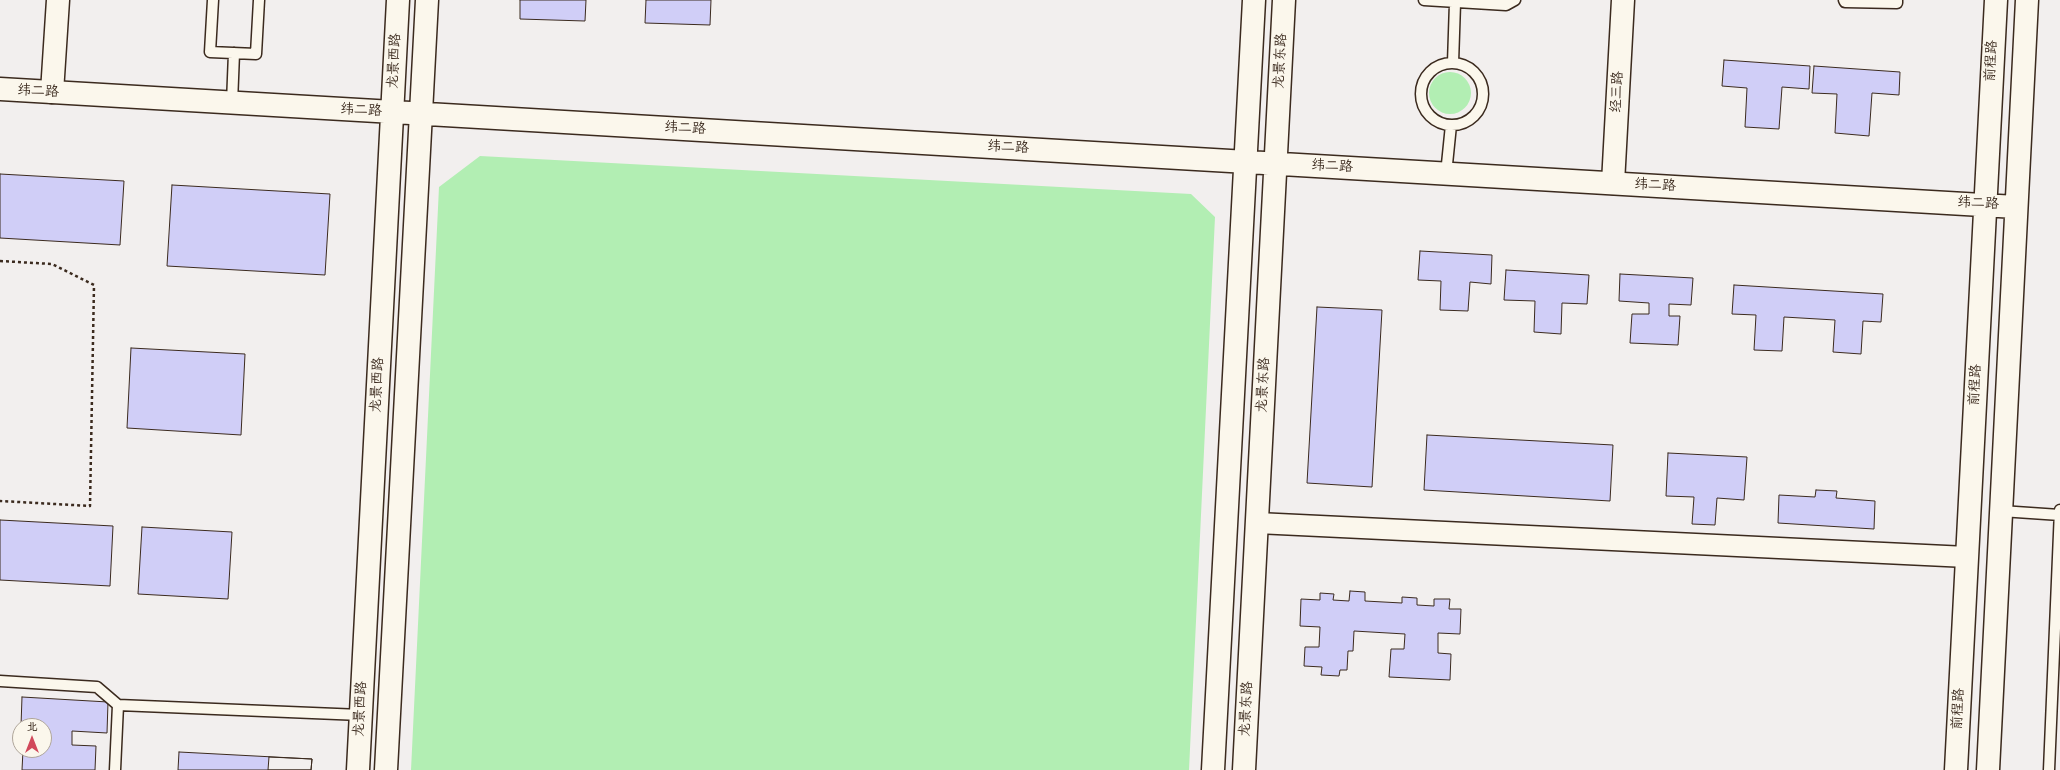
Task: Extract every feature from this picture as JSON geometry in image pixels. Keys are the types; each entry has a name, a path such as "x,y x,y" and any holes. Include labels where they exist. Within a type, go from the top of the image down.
{"main road":[{"path":"52,92 58,0"},
{"name":"龙景西路","path":"358,770 398,0"},
{"name":"龙景西路","path":"386,770 426,0"},
{"path":"1213,770 1254,0"},
{"name":"龙景东路","path":"1244,770 1284,0"},
{"name":"经三路","path":"1613,183 1623,0"},
{"name":"前程路","path":"1956,770 1996,0"},
{"path":"1988,770 2027,0"},
{"name":"纬二路","path":"0,89 2016,207"}],"street":[{"path":"1257,523 1967,557"}],"lane":[{"path":"213,0 210,52 256,54 259,0"},
{"path":"1424,0 1506,5 1514,0"},
{"path":"1844,0 1846,2 1897,3 1897,0"},
{"path":"1453,63 1455,3"},
{"path":"232,103 234,53"},
{"path":"1453,63 1467,66 1474,72 1480,79 1483,97 1475,114 1468,120 1451,125 1437,121 1426,112 1422,104 1421,88 1428,73 1434,68 1441,64 1453,63"},
{"path":"1446,174 1451,125"},
{"path":"2048,770 2060,510"},
{"path":"2001,511 2060,515"},
{"path":"0,681 97,687 118,705 361,715"},
{"path":"115,770 118,705"}],"path":[{"path":"0,260 52,264 94,286 90,506 0,501"}],"green space":[{"path":"1450,72 1465,78 1471,93 1465,108 1450,114 1435,108 1429,93 1435,78"},
{"path":"480,156 1191,194 1215,217 1189,770 411,770 439,187"}],"building":[{"path":"520,0 586,0 585,21 520,19"},
{"path":"646,0 711,0 710,25 645,23"},
{"path":"1724,60 1810,66 1809,89 1782,87 1779,129 1745,127 1747,88 1722,86"},
{"path":"1814,66 1900,72 1899,95 1872,93 1869,136 1835,133 1837,94 1812,93"},
{"path":"0,174 124,181 120,245 0,238"},
{"path":"172,185 330,194 325,275 167,266"},
{"path":"1420,251 1492,255 1491,284 1470,282 1468,311 1440,310 1441,281 1418,280"},
{"path":"1506,270 1589,275 1587,304 1562,303 1561,334 1534,332 1535,301 1504,300"},
{"path":"1620,274 1693,278 1691,305 1669,304 1669,316 1680,316 1678,345 1630,343 1632,314 1649,314 1649,303 1619,301"},
{"path":"1734,285 1883,294 1881,322 1863,321 1861,354 1833,352 1835,320 1784,317 1782,351 1754,350 1756,315 1732,314"},
{"path":"1317,307 1382,310 1372,487 1307,483"},
{"path":"131,348 245,354 241,435 127,428"},
{"path":"1427,435 1613,445 1610,501 1424,490"},
{"path":"1668,453 1747,457 1744,500 1717,498 1715,525 1692,524 1694,497 1666,496"},
{"path":"1816,490 1837,491 1836,498 1875,501 1874,529 1778,523 1779,495 1815,497"},
{"path":"0,520 113,526 110,586 0,580"},
{"path":"142,527 232,532 228,599 138,594"},
{"path":"1350,591 1365,592 1365,601 1402,603 1402,597 1417,598 1417,605 1434,606 1434,599 1450,599 1449,609 1461,609 1460,634 1438,633 1438,653 1451,654 1450,680 1389,677 1391,649 1404,649 1405,634 1354,631 1353,651 1348,651 1347,670 1340,670 1339,676 1321,675 1322,667 1304,666 1305,647 1319,647 1320,627 1300,626 1301,599 1320,600 1320,593 1334,594 1333,600 1349,601"},
{"path":"22,697 108,702 107,733 72,731 72,745 96,746 95,770 22,770 23,758 52,758 52,718 21,718"},
{"path":"179,752 312,759 311,770 178,770"},
{"path":"269,757 312,759 311,770 268,770"}]}
